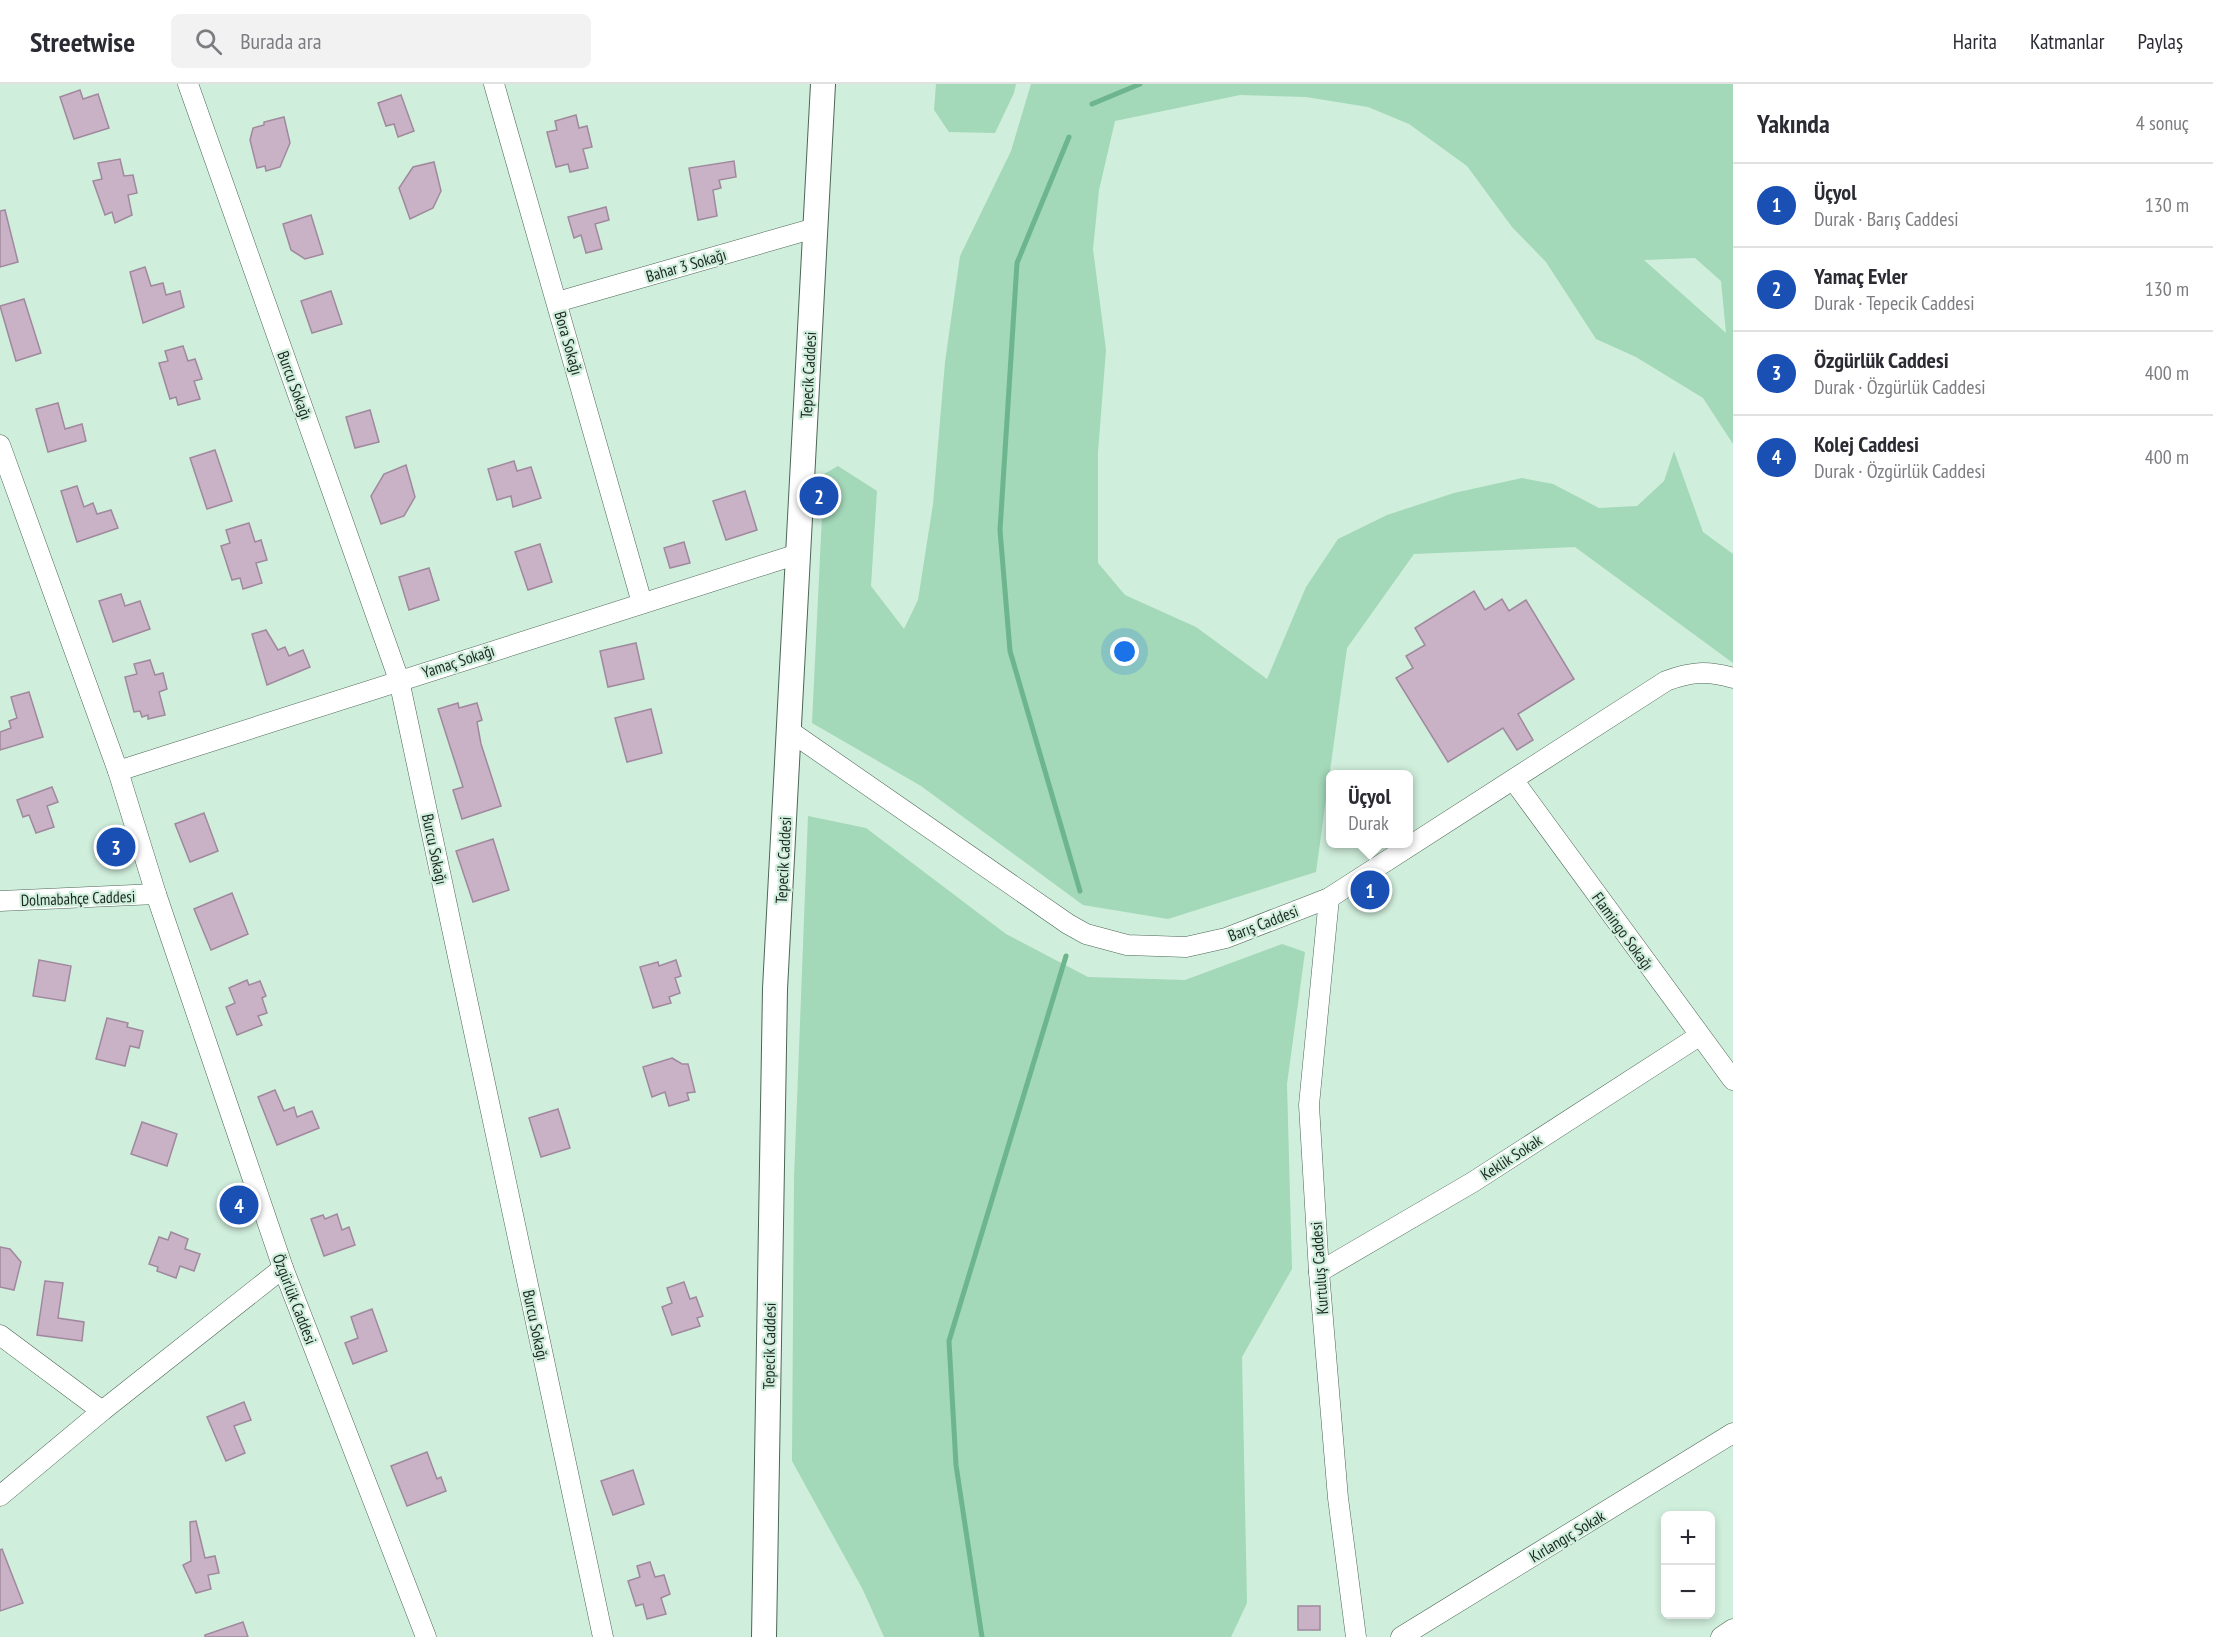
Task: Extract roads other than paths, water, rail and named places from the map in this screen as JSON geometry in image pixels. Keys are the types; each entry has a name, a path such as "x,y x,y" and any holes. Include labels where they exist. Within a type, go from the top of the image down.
{"street":[{"name":"Burcu Sokağı","path":"188,84 399,680 603,1637"},
{"name":"Bora Sokağı","path":"494,84 642,603"},
{"name":"Tepecik Caddesi","path":"764,1637 775,989 823,84"},
{"name":"Bahar 3 Sokağı","path":"557,302 815,228"},
{"name":"Özgürlük Caddesi","path":"0,446 8,496 117,771 156,894 283,1268 426,1637"},
{"name":"Yamaç Sokağı","path":"117,771 798,554"},
{"name":"Barış Caddesi","path":"1413,845 1665,681 1689,672 1709,672 1733,678"},
{"name":"Barış Caddesi","path":"790,732 1068,924 1106,940 1149,947 1186,947 1226,938 1329,898 1408,848"},
{"name":"Flamingo Sokağı","path":"1514,781 1733,1080"},
{"name":"Dolmabahçe Caddesi","path":"0,901 156,894"},
{"name":"Kurtuluş Caddesi","path":"1329,898 1309,1105 1319,1272 1338,1498 1356,1637"},
{"name":"Keklik Sokak","path":"1319,1272 1473,1182 1699,1036"},
{"path":"0,1496 102,1411 283,1268"},
{"path":"0,1335 102,1411"},
{"name":"Kırlangıç Sokak","path":"1401,1637 1733,1433"},
{"path":"1721,1637 1733,1629"}],"waterway":[{"path":"1092,104 1140,84"},
{"path":"1069,137 1017,263 1000,530 1010,651 1080,891"},
{"path":"982,1637 956,1465 949,1341 1066,956"}],"place":[{"name":"Yamaç Evler","path":"819,496"},
{"name":"Özgürlük Caddesi","path":"116,847"},
{"name":"Üçyol","path":"1370,890"},
{"name":"Kolej Caddesi","path":"239,1205"}]}
